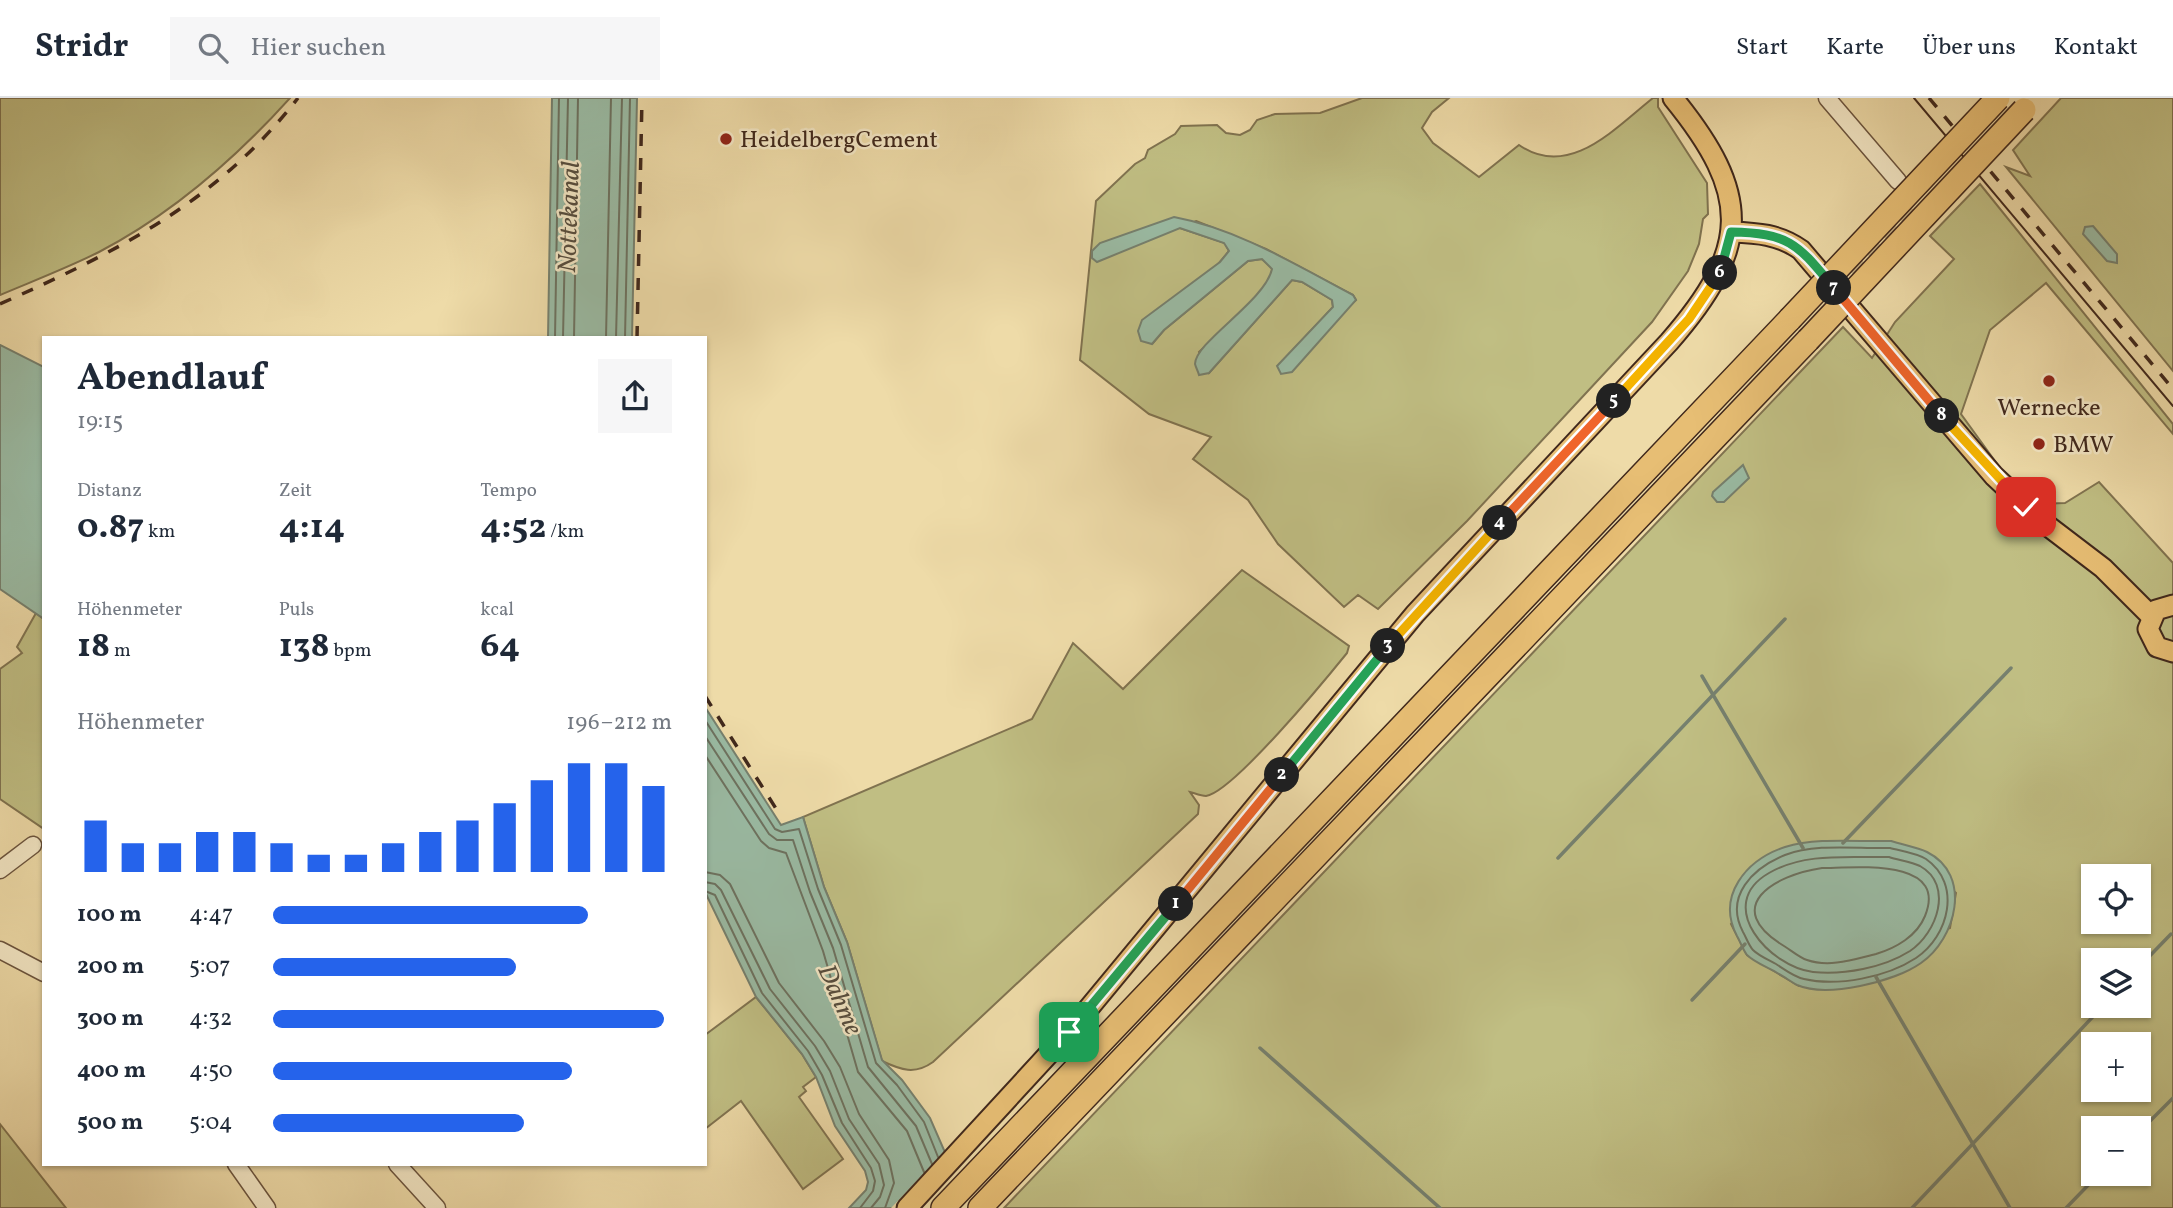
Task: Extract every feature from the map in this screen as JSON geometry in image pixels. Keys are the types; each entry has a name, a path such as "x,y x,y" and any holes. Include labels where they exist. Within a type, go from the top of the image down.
{"highway":[{"path":"943,1208 1998,98"},
{"path":"980,1208 2030,104"}],"main road":[{"path":"907,1208 1069,1032 1415,614 1689,319 1720,271 1731,232 1730,197 1719,163 1708,143 1673,98"},
{"path":"1731,232 1771,235 1788,241 1801,250 1994,476 2044,523 2103,568 2151,616"},
{"path":"2173,605 2163,606 2151,616 2148,629 2152,642 2163,650 2173,652"}],"street":[{"path":"1827,98 1898,181"},
{"path":"0,870 33,845"},
{"path":"0,950 42,972"},
{"path":"237,1166 267,1208"},
{"path":"399,1166 437,1208"}],"shaded area":[{"path":"0,98 290,98 225,164 152,220 99,252 0,295"},
{"path":"1362,98 1449,98 1432,112 1422,128 1433,143 1479,177 1519,145 1538,154 1556,157 1590,146 1653,98 1658,98 1658,107 1707,183 1708,214 1703,219 1699,244 1688,271 1652,322 1467,521 1378,609 1358,595 1344,607 1278,544 1248,500 1193,459 1211,437 1149,414 1080,360 1096,201 1145,158 1148,150 1175,134 1181,126 1217,125 1226,133 1240,135 1250,130 1257,120 1275,114 1320,113","holes":["1196,221 1266,249 1353,295 1356,300 1278,366 1333,307 1332,300 1302,282 1292,280 1209,373 1199,352 1262,291 1273,269 1262,259 1248,261 1164,330 1152,344 1229,251 1225,243 1180,228"]},
{"path":"2061,98 2173,98 2173,371 2006,167 2030,176 2013,150"},
{"path":"1980,184 2173,424 2173,434 2046,283 1990,330 1961,414 2008,479 2038,504 2065,503 2099,482 2173,563 2173,1208 1004,1208 1843,327 1872,358 1895,322 1954,259 1930,236","holes":["1891,841 1956,893 1950,928 1799,986 1747,955 1731,924 1819,842"]},
{"path":"1242,570 1349,646 1347,653 1279,733 1236,776 1219,790 1206,796 1190,792 1199,805 1198,814 933,1062 920,1069 908,1070 882,1061 847,942 824,887 803,817 1032,719 1073,643 1123,689"},
{"path":"36,613 42,618 42,828 0,799 0,669 22,653 17,647"},
{"path":"756,997 802,1054 816,1077 803,1087 806,1091 799,1097 843,1159 803,1189 741,1101 707,1127 707,1034"},
{"path":"0,1124 66,1208 0,1208"}],"water":[{"name":"Nottekanal","path":"552,98 637,98 632,336 548,336"},
{"path":"1174,217 1221,230 1266,249 1353,295 1356,300 1292,372 1281,374 1277,366 1333,307 1332,300 1302,282 1292,280 1209,373 1199,375 1195,364 1198,355 1257,294 1272,269 1262,259 1248,261 1164,330 1152,344 1141,341 1138,331 1142,320 1220,262 1229,251 1224,243 1180,228 1097,262 1092,258 1092,251 1100,243"},
{"path":"2093,226 2117,254 2117,263 2107,261 2083,234 2085,227"},
{"path":"0,345 42,366 42,618 0,589"},
{"path":"1743,465 1749,478 1724,502 1717,502 1712,496 1713,492"},
{"name":"Dahme","path":"707,710 781,825 803,817 824,887 847,942 882,1060 902,1080 930,1118 954,1173 984,1208 849,1208 866,1190 868,1182 865,1171 835,1126 816,1077 802,1054 756,997 707,896"},
{"path":"1824,841 1891,841 1923,850 1941,862 1955,891 1950,923 1943,939 1921,963 1878,982 1825,990 1797,985 1747,955 1731,921 1730,907 1738,881 1758,861 1785,847 1798,844"}],"pier":[{"path":"947,1150 957,1172 988,1208 891,1208"}],"waterway":[{"path":"1558,858 1785,619"},
{"path":"1843,843 2011,668"},
{"path":"1702,676 1803,848"},
{"path":"2151,955 2171,934"},
{"path":"1692,1000 1745,944"},
{"path":"1876,977 2010,1208"},
{"path":"1912,1208 2092,1018"},
{"path":"1260,1048 1440,1208"},
{"path":"2151,1120 2173,1098"},
{"path":"2066,1208 2087,1186"}],"tunnel":[{"path":"1834,289 1905,218 1911,206 1904,188"}],"tram line":[{"path":"1914,98 2173,406"}],"railway":[{"path":"0,304 125,243 199,195 266,135 298,98"},
{"path":"637,336 642,98"},
{"path":"1929,98 2173,389"},
{"path":"707,699 780,815"}],"place":[{"name":"HeidelbergCement","path":"726,139"},
{"name":"Wernecke","path":"2049,381"},
{"name":"BMW","path":"2039,444"}],"route":[{"path":"1069,1032 1415,614 1689,319 1720,271 1727,255 1731,232 1771,235 1788,241 1801,250 1979,460 2026,507"}]}
